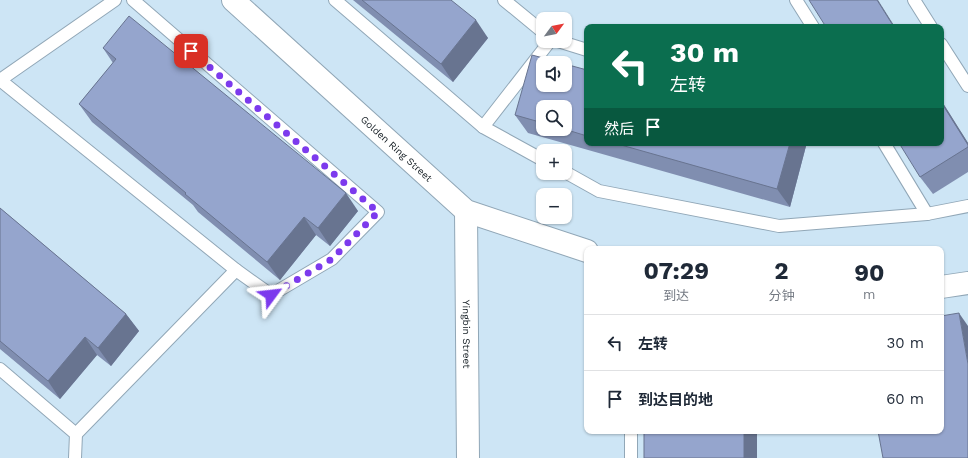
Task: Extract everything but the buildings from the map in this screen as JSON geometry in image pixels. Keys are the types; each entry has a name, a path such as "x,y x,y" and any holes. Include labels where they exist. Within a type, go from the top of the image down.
{"street":[{"name":"Golden Ring Street","path":"233,0 466,211 584,250"},
{"name":"Yingbin Street","path":"466,211 468,458"},
{"path":"944,287 968,283"}],"lane":[{"path":"115,0 0,80 236,270 271,295 332,259 378,212 133,0"},
{"path":"335,0 483,127 536,156"},
{"path":"504,0 536,26"},
{"path":"796,0 811,24"},
{"path":"914,0 929,24"},
{"path":"572,45 584,49"},
{"path":"483,127 545,48"},
{"path":"944,49 968,86"},
{"path":"886,146 928,214"},
{"path":"572,176 599,190 779,226 928,214 968,206"},
{"path":"75,458 76,434 236,270"},
{"path":"0,369 76,434"},
{"path":"631,434 631,458"}],"route":[{"path":"191,51 378,212 332,259 271,295"}]}
